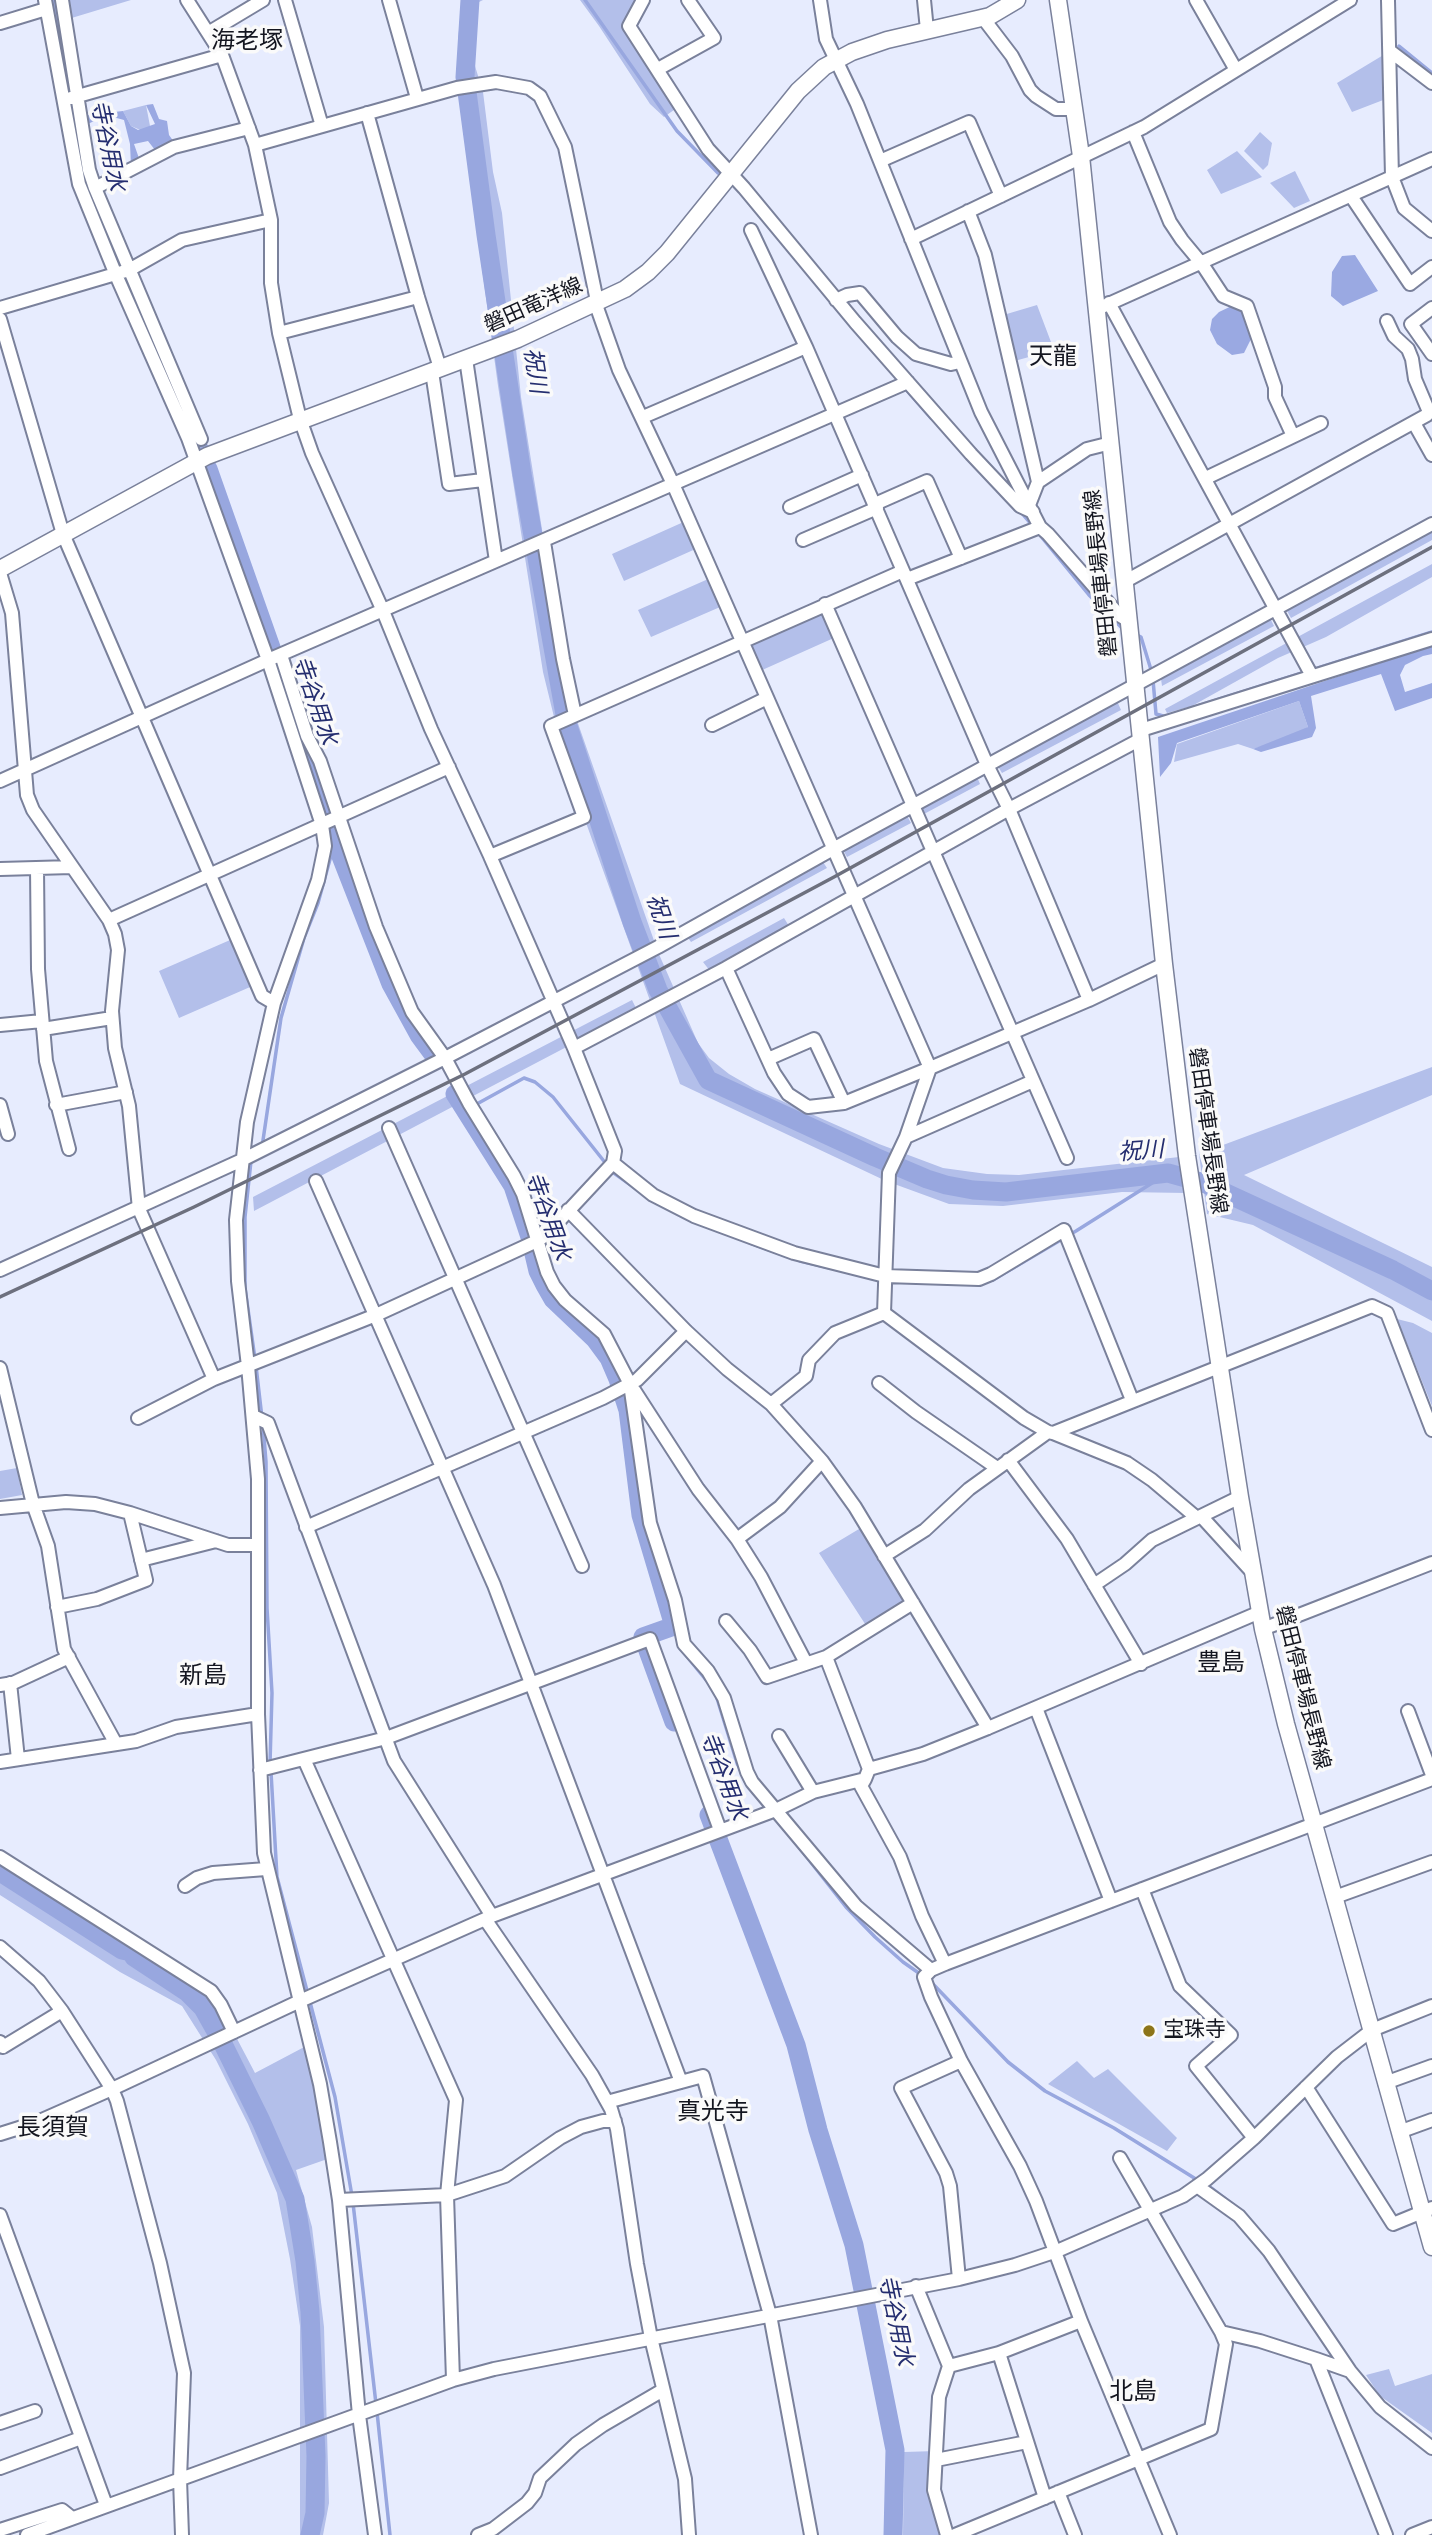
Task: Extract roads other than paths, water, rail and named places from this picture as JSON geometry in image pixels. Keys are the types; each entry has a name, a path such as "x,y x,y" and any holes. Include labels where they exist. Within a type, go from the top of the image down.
{"main road":[{"name":"磐田竜洋線","path":"0,571 63,534 231,446 518,339 625,289 667,253 798,92 835,60 887,40 983,18 1005,9 1017,0"},
{"name":"磐田停車場長野線","path":"1058,0 1103,306 1111,443 1124,582 1188,1164 1240,1497 1262,1620 1286,1724 1399,2132 1427,2211 1432,2247"}],"street":[{"path":"62,0 89,170 201,439"},
{"path":"138,1418 214,1379 376,1315 537,1241 546,1235 613,1163 615,1151 574,1048 431,729 383,611 312,453 300,419 279,333 271,283 271,220 255,145 222,55 187,0"},
{"path":"208,33 263,0"},
{"path":"285,0 322,126"},
{"path":"389,0 417,98"},
{"path":"643,0 629,26 708,149 908,382 1020,506 1031,508"},
{"path":"658,69 713,38 688,0"},
{"path":"820,0 822,24 835,60 857,104 981,412 1040,527 1119,615 1129,621"},
{"path":"924,0 927,30"},
{"path":"1196,0 1236,70"},
{"path":"911,239 1133,132 1350,0"},
{"path":"1388,0 1392,177 1404,208 1432,231"},
{"path":"0,23 45,4 79,184 188,438 268,660 322,825 325,846 318,880 274,1003 247,1122 236,1220 237,1269 258,1479 258,1714 266,1869 320,2084 339,2200 359,2415 375,2535"},
{"path":"983,18 1012,56 1030,90 1044,103 1056,109 1075,109"},
{"path":"1390,51 1432,83"},
{"path":"64,100 222,55"},
{"path":"255,145 457,88 496,82 529,88 540,96 565,147 596,302 619,370 673,484 930,1068 906,1137 890,1173 884,1313"},
{"path":"367,113 436,370 449,484 483,480"},
{"path":"880,161 969,122 1001,196"},
{"path":"95,188 174,147 249,128"},
{"path":"1133,132 1170,222 1223,296 1247,306 1275,387 1275,397 1293,436"},
{"path":"1312,676 1206,478 1103,306 1432,159"},
{"path":"1351,196 1410,284 1432,267"},
{"path":"968,211 985,255 1038,482 1031,508"},
{"path":"0,308 130,270 181,240 271,220"},
{"path":"751,230 876,506 1009,810 1088,1000"},
{"path":"836,300 860,293 897,337 916,354 951,364 960,362"},
{"path":"279,333 418,297"},
{"path":"1432,307 1411,324 1432,354"},
{"path":"0,319 63,534 262,996 274,1003"},
{"path":"1124,582 1414,423 1429,412 1415,379 1408,349 1394,336 1387,321"},
{"path":"643,417 806,347"},
{"path":"466,359 496,561"},
{"path":"0,781 268,660 908,382"},
{"path":"1206,478 1321,423"},
{"path":"1414,423 1432,455"},
{"path":"1038,482 1087,449 1111,443"},
{"path":"790,507 862,475"},
{"path":"803,540 927,481 961,558"},
{"path":"0,1270 242,1160 553,1002 1432,524"},
{"path":"490,856 584,817 551,726 825,604 961,558 1040,527"},
{"path":"544,542 575,715"},
{"path":"0,571 12,614 27,795 33,810 108,920 118,950 112,1018 115,1048 129,1106 139,1209 214,1379"},
{"path":"825,604 1067,1158"},
{"path":"574,1048 726,968 1141,735 1312,676 1432,639"},
{"path":"281,655 307,737 320,761 376,927 412,1012 445,1058 514,1176 523,1194 547,1272 554,1286 565,1300 604,1334 630,1384 698,1489 737,1539 761,1577 806,1664"},
{"path":"712,724 767,698"},
{"path":"108,920 449,767"},
{"path":"0,869 72,867"},
{"path":"37,868 38,969 46,1061 69,1149"},
{"path":"726,968 768,1059 788,1094 808,1107 844,1103 1088,1000 1164,964"},
{"path":"0,1025 42,1025 112,1018"},
{"path":"768,1059 814,1039 844,1103"},
{"path":"906,1137 1033,1081"},
{"path":"56,1105 126,1092"},
{"path":"0,1105 8,1134"},
{"path":"388,1128 582,1566"},
{"path":"613,1163 653,1195 694,1216 794,1254 885,1276 979,1279 991,1275 1064,1230 1132,1400"},
{"path":"316,1181 494,1585 681,2082"},
{"path":"568,1210 685,1331 771,1404 822,1461 855,1507 988,1728"},
{"path":"884,1556 925,1530 969,1489 1050,1432 1372,1306 1387,1313 1432,1430"},
{"path":"771,1404 806,1376 809,1360 835,1333 884,1313"},
{"path":"884,1313 1024,1418 1050,1432 1128,1463 1152,1479 1199,1517 1253,1573"},
{"path":"306,1527 630,1384 685,1331"},
{"path":"0,1368 33,1504 48,1546 64,1649 117,1744"},
{"path":"879,1383 997,1468"},
{"path":"630,1384 650,1523 675,1600 684,1644 708,1671 724,1698 747,1772 856,1906 931,1970"},
{"path":"253,1416 268,1423 394,1760 489,1917 592,2075 615,2122 651,2338 685,2479 689,2535"},
{"path":"1008,1460 1067,1539 1141,1664"},
{"path":"737,1539 780,1507 822,1461"},
{"path":"1094,1585 1125,1564 1152,1540 1240,1497"},
{"path":"0,1508 66,1502 95,1504 216,1541 243,1546 258,1545"},
{"path":"57,1607 97,1599 146,1580 130,1513"},
{"path":"141,1560 216,1541"},
{"path":"0,2134 35,2123 112,2089 489,1917 776,1810 813,1792 923,1754 1141,1664 1432,1563"},
{"path":"726,1621 767,1677 826,1657 913,1603"},
{"path":"260,1770 386,1738 650,1639 720,1830"},
{"path":"18,1759 5,1684 69,1657"},
{"path":"826,1657 867,1774 861,1786 900,1857 922,1916 945,1964"},
{"path":"1036,1708 1111,1901"},
{"path":"1170,2535 1081,2321 1057,2251 1020,2166 961,2061 924,1977 931,1970 945,1964 1432,1777 1408,1711"},
{"path":"0,1762 136,1741 176,1727 258,1714"},
{"path":"779,1736 813,1792"},
{"path":"304,1759 456,2100 447,2195 453,2380"},
{"path":"0,1857 211,1992 234,2032"},
{"path":"1335,1897 1432,1862"},
{"path":"185,1886 213,1872 266,1869"},
{"path":"1142,1889 1180,1986 1231,2035 1196,2066 1254,2138"},
{"path":"4,1954 39,1981 62,2011 112,2089 157,2250 184,2373 180,2479 182,2535"},
{"path":"27,2535 453,2380 524,2362 959,2278 1015,2265 1057,2251 1183,2196 1254,2138 1336,2057 1372,2030 1432,2006"},
{"path":"0,2042 3,2047 62,2011"},
{"path":"959,2278 950,2186 946,2173 901,2088 961,2061"},
{"path":"1385,2083 1432,2066"},
{"path":"607,2102 703,2076 770,2315 811,2535"},
{"path":"1306,2087 1393,2224 1427,2211"},
{"path":"1399,2132 1432,2120"},
{"path":"339,2200 447,2195 505,2176 560,2138 581,2127 615,2122"},
{"path":"955,2535 1211,2429 1225,2361 1226,2344 1222,2332 1120,2158"},
{"path":"1202,2183 1239,2216 1269,2251 1350,2371 1380,2407 1432,2448"},
{"path":"0,2216 106,2505"},
{"path":"916,2286 949,2366 939,2398 934,2490 947,2535"},
{"path":"949,2366 999,2353 1081,2321"},
{"path":"1222,2332 1316,2358 1350,2371"},
{"path":"999,2353 1045,2498"},
{"path":"1316,2358 1386,2535"},
{"path":"478,2535 493,2529 527,2503 535,2493 540,2478 576,2444 663,2390"},
{"path":"0,2423 35,2410"},
{"path":"0,2468 81,2438"},
{"path":"936,2460 1027,2442"},
{"path":"1058,2492 1075,2535"},
{"path":"0,2530 62,2510 72,2518"},
{"path":"1412,2535 1432,2527"}],"waterway":[{"name":"寺谷用水","path":"54,0 81,163 88,193 96,211"},
{"name":"祝川","path":"470,0 465,77 486,235 522,474 566,720 632,922 658,990 708,1080 875,1157 946,1185 1006,1192 1168,1173 1204,1183 1393,1270 1432,1291"},
{"path":"585,0 677,131 718,173"},
{"path":"1399,46 1432,73"},
{"name":"寺谷用水","path":"114,255 147,330"},
{"path":"904,387 931,418"},
{"name":"寺谷用水","path":"186,419 199,449"},
{"name":"寺谷用水","path":"208,469 281,676"},
{"path":"1021,512 1032,525"},
{"path":"1039,534 1089,595 1124,630"},
{"path":"1191,708 1432,632"},
{"path":"1135,634 1141,637 1152,673"},
{"path":"1153,680 1156,714 1167,717"},
{"name":"寺谷用水","path":"295,718 335,841 391,984 419,1035 436,1058"},
{"path":"262,1147 281,1018 335,841"},
{"path":"475,1105 524,1078 535,1082 553,1097 607,1165"},
{"name":"寺谷用水","path":"455,1094 513,1186 538,1271 553,1299 595,1339 609,1358 618,1379 628,1410 641,1515 674,1626 643,1637 674,1722"},
{"path":"251,1161 245,1217 245,1288 255,1359"},
{"path":"611,1171 642,1193"},
{"path":"993,1280 1168,1173"},
{"path":"750,1243 789,1257"},
{"path":"800,1261 830,1268"},
{"path":"256,1366 262,1418"},
{"path":"263,1425 266,1462 267,1608 272,1693 270,1764"},
{"path":"680,1648 706,1680"},
{"path":"716,1695 746,1783"},
{"path":"271,1772 277,1877 335,2097 352,2196"},
{"name":"寺谷用水","path":"709,1815 796,2045 818,2130 854,2245 895,2450 893,2535"},
{"path":"798,1846 846,1907 875,1937 923,1976"},
{"path":"0,1872 122,1950 131,1952 134,1957 187,1992 203,2008 261,2121 295,2199 305,2261 310,2312 316,2456 315,2513 310,2535"},
{"path":"932,1983 1008,2062 1045,2091 1114,2128 1199,2181"},
{"path":"1206,2184 1236,2207"},
{"path":"353,2203 376,2404"},
{"path":"377,2412 390,2535"}],"railway":[{"path":"0,1297 194,1207 465,1074 834,877 1432,547"}],"place":[{"name":"宝珠寺","path":"1149,2031"}],"district":[{"name":"海老塚","path":"247,43"},
{"name":"天龍","path":"1053,359"},
{"name":"豊島","path":"1221,1665"},
{"name":"新島","path":"203,1678"},
{"name":"真光寺","path":"713,2114"},
{"name":"長須賀","path":"53,2130"},
{"name":"北島","path":"1133,2394"}]}
